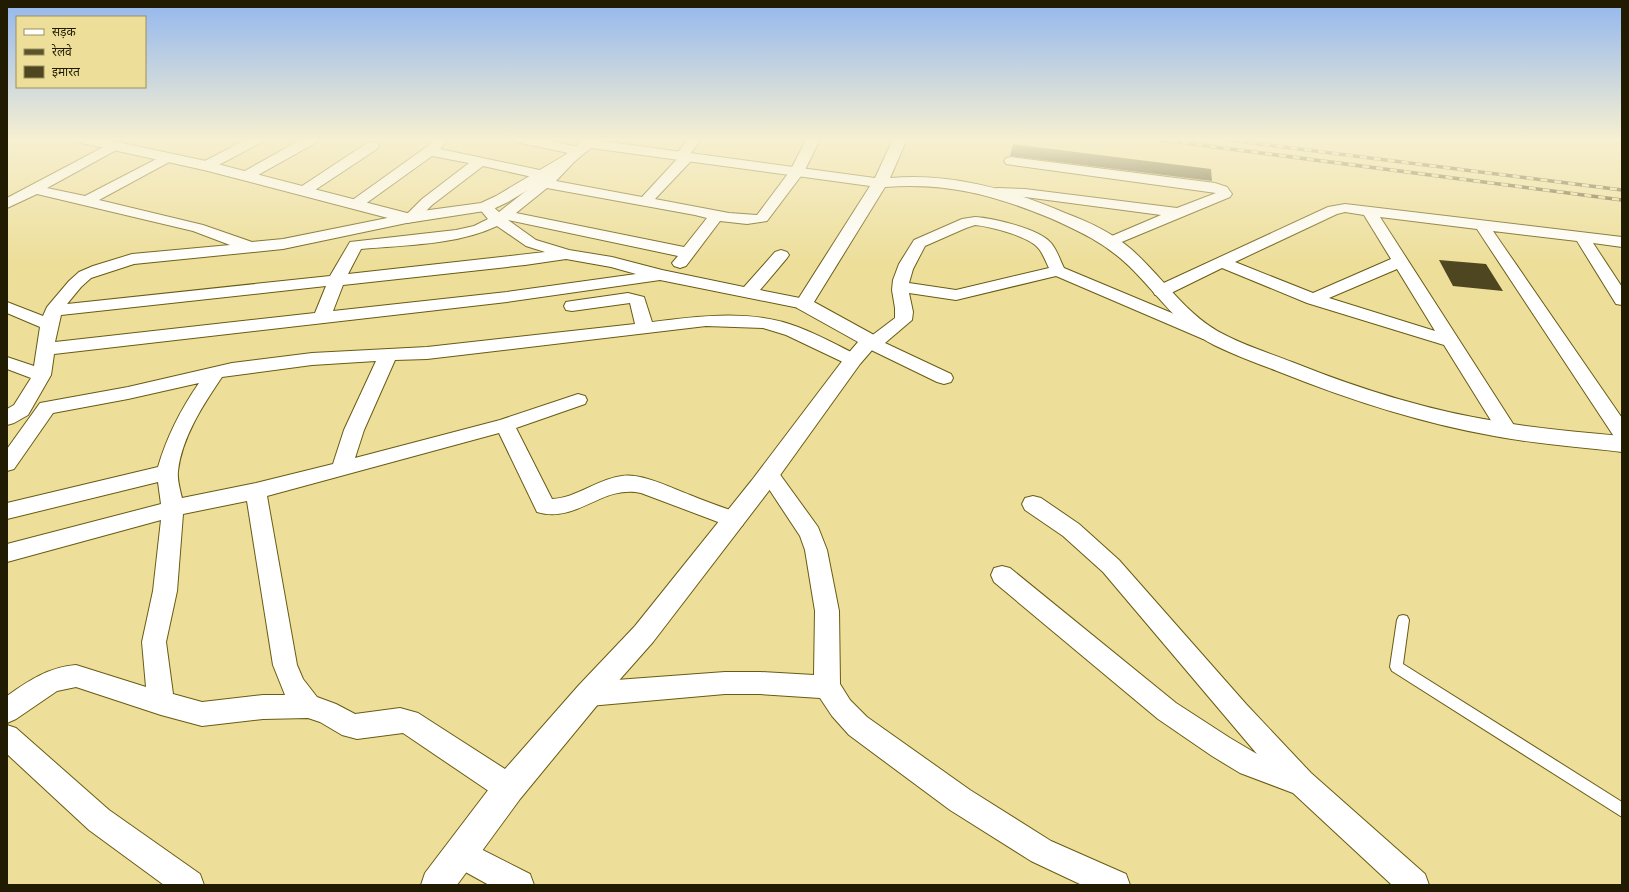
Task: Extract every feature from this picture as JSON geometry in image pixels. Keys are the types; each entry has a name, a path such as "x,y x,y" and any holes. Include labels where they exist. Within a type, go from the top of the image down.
{"street":[{"path":"7,204 50,181"},
{"path":"86,201 124,181"},
{"path":"265,181 409,218"},
{"path":"304,190 318,181"},
{"path":"356,204 389,181"},
{"path":"409,218 455,181"},
{"path":"14,414 42,375 52,318 75,284 85,275 98,268 132,259 283,244 409,218 485,208 541,181"},
{"path":"98,268 156,265 468,233 501,218 543,181"},
{"path":"557,181 645,202 751,220 762,218 790,181"},
{"path":"645,202 663,181"},
{"path":"862,181 880,183 908,181"},
{"path":"929,181 964,184 998,192 1021,200 1092,230 1112,241 1126,253 1161,291 1190,319 1211,335"},
{"path":"1112,241 1225,194 1222,190 1215,187 1165,181"},
{"path":"804,304 880,183"},
{"path":"35,189 198,228 254,247"},
{"path":"998,192 1180,213"},
{"path":"485,208 501,218 531,243 566,254 612,262 665,275 804,304 867,339 870,343 944,378"},
{"path":"1161,291 1333,210 1345,208 1622,242"},
{"path":"1368,210 1507,430"},
{"path":"46,349 507,297 665,275 688,253 717,215"},
{"path":"501,218 688,253"},
{"path":"437,885 509,788 589,694 644,634 734,520 853,360 870,343 903,320 905,315 900,287 902,277 919,243 930,240 967,222 986,222 1038,240 1045,245 1058,271"},
{"path":"1481,224 1622,433"},
{"path":"1581,236 1622,300"},
{"path":"322,318 336,281 355,245"},
{"path":"7,307 52,318 336,281 566,254"},
{"path":"749,292 781,255"},
{"path":"1313,299 1401,261"},
{"path":"1222,263 1313,299 1451,341"},
{"path":"900,287 956,295 1058,271 1292,370 1340,388 1486,427 1622,444"},
{"path":"572,306 628,298 634,299 638,301 645,327"},
{"path":"14,414 128,394 232,369 312,359 388,356 523,343 645,327 706,321 763,323 792,331 853,360"},
{"path":"341,469 354,430 388,356"},
{"path":"7,363 42,375"},
{"path":"161,703 154,642 165,591 173,509 167,472 178,437 193,406 216,372"},
{"path":"7,553 173,509 256,491 341,469 505,425 578,400"},
{"path":"7,464 47,408"},
{"path":"505,425 544,506 560,508 607,486 629,484 640,485 734,520"},
{"path":"7,511 167,472"},
{"path":"769,474 810,533 816,550 827,611 827,687 842,708 858,726 960,800 1041,851 1115,885"},
{"path":"256,491 285,665 294,686 308,706"},
{"path":"1033,504 1071,530 1111,566 1301,782 1414,885"},
{"path":"1002,575 1167,711 1221,747 1250,764 1274,774 1301,782"},
{"path":"7,711 54,680 65,676 76,676 161,703 202,714 263,707 308,706 327,712 351,726 357,727 400,720 409,722 509,788"},
{"path":"589,694 725,683 760,683 827,687"},
{"path":"7,738 99,820 189,885"},
{"path":"461,854 519,885"}],"lane":[{"path":"1403,620 1396,667 1622,810"}],"building":[{"path":"1439,260 1486,264 1503,291 1453,286"}],"railway":[{"path":"1473,181 1622,200"},
{"path":"1548,181 1622,190"}]}
